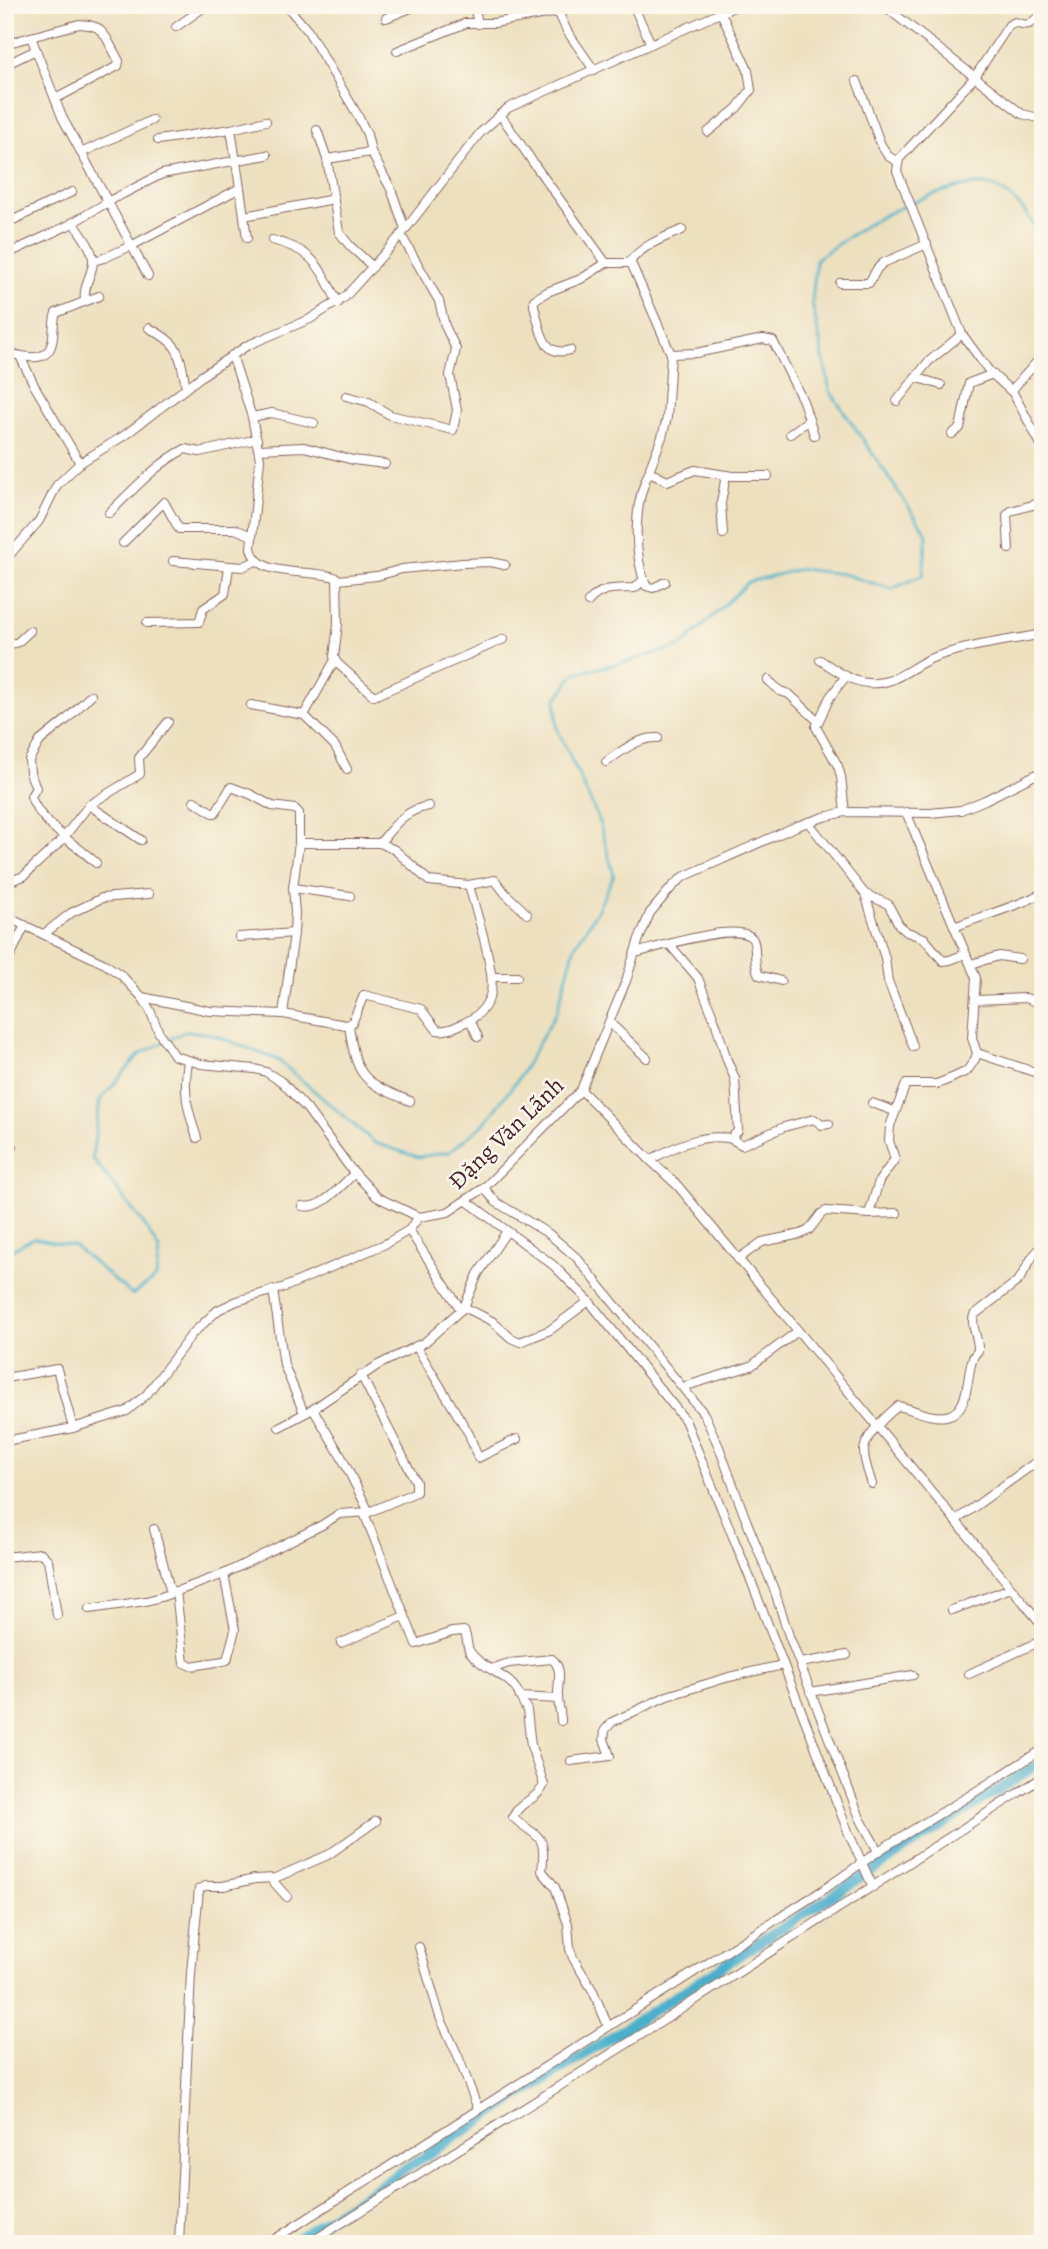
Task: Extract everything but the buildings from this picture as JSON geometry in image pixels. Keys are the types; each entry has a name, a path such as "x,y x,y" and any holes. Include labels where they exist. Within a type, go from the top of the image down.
{"street":[{"path":"176,27 207,5"},
{"path":"286,5 308,31 330,66 365,131 371,152 391,189 403,232 439,301 447,331 456,346 450,375 457,410 453,430 390,415 369,402 346,396"},
{"path":"386,18 418,5"},
{"path":"474,5 478,24"},
{"path":"633,5 651,44"},
{"path":"5,561 39,522 57,485 80,463 125,435 186,387 248,345 310,319 338,303 403,232 480,133 500,114 508,108 738,5"},
{"path":"883,5 1022,114 1043,121"},
{"path":"397,51 466,23 478,24 557,9 567,31 594,70"},
{"path":"1043,12 1030,25 1010,23 974,78 898,162 897,171 962,334 993,374 1012,391 1043,448"},
{"path":"708,132 737,108 751,90 748,69 721,13"},
{"path":"5,44 79,24 98,28 106,37 118,66 113,71 55,99"},
{"path":"31,37 62,117 148,276"},
{"path":"5,65 36,50"},
{"path":"857,81 881,145 888,156 898,162"},
{"path":"500,114 606,263"},
{"path":"81,153 152,120"},
{"path":"158,140 266,121"},
{"path":"231,129 247,238"},
{"path":"317,130 327,159 339,232 373,267"},
{"path":"327,159 371,152"},
{"path":"5,255 74,222 162,174 267,155"},
{"path":"93,261 131,246 240,188"},
{"path":"5,224 72,191"},
{"path":"244,216 334,199"},
{"path":"74,222 93,261 85,286 85,300"},
{"path":"629,263 648,245 681,230"},
{"path":"272,240 293,246 310,256 320,268 338,303"},
{"path":"841,283 869,283 883,263 926,244"},
{"path":"570,350 561,353 547,346 534,300 581,279 606,263 629,263 634,268 671,354 667,418 645,479 636,544 646,586 653,588 665,582"},
{"path":"5,352 29,358 48,351 56,313 99,296"},
{"path":"149,328 166,336 177,348 186,387"},
{"path":"897,401 928,362 962,334"},
{"path":"671,354 696,354 764,340 773,341 803,401 814,435"},
{"path":"232,355 258,444 260,469 251,548 256,561"},
{"path":"1012,391 1043,355"},
{"path":"20,356 80,463"},
{"path":"951,434 960,428 970,383 993,374"},
{"path":"915,377 941,385"},
{"path":"252,416 272,413 314,423"},
{"path":"790,434 809,420"},
{"path":"110,513 158,467 185,449 200,452 258,444 304,447 353,460 385,464"},
{"path":"650,470 652,475 667,481 695,470 726,475 768,476"},
{"path":"723,534 721,503 726,475"},
{"path":"123,542 164,502 179,529 235,529 252,536"},
{"path":"1009,549 1007,515 1043,502"},
{"path":"173,561 229,567 242,567 256,561 280,570 334,576 338,580 335,660 304,715"},
{"path":"338,580 377,576 402,569 463,563 490,562 505,565"},
{"path":"147,623 199,622 202,609 225,594 229,567"},
{"path":"588,602 605,589 635,588 644,579"},
{"path":"5,646 18,642 30,631"},
{"path":"820,660 846,676 870,684 897,679 932,659 961,650 1043,634"},
{"path":"335,660 374,696 504,639"},
{"path":"845,812 838,766 816,727 830,696 846,676"},
{"path":"768,680 780,691 789,694 818,721"},
{"path":"91,695 40,741 30,760 30,773 36,788 32,800 43,817 96,863"},
{"path":"251,705 304,715 335,746 347,769"},
{"path":"5,883 24,876 65,836 89,805 140,774 139,758 168,722"},
{"path":"606,762 636,742 648,737 658,738"},
{"name":"Đặng Văn Lãnh","path":"419,1217 448,1212 484,1188 581,1090 655,906 683,877 808,822 845,812 961,810 1043,771"},
{"path":"194,801 215,813 232,787 272,806 295,809 300,818 293,888 294,933 283,1014"},
{"path":"89,805 141,840"},
{"path":"380,842 404,814 429,806"},
{"path":"869,1214 879,1181 895,1159 888,1137 894,1111 906,1084 936,1084 967,1071 977,1053 972,1038 976,978 906,812"},
{"path":"808,822 865,894 878,933 888,981 913,1046"},
{"path":"299,843 380,842 395,850 429,881 469,885 495,880 527,914"},
{"path":"410,1101 382,1090 357,1067 349,1025 365,995 421,1009 437,1030 445,1031 482,1012 491,994 492,977 469,885"},
{"path":"293,888 350,896"},
{"path":"954,927 1028,901 1043,893"},
{"path":"44,934 71,913 102,898 149,894"},
{"path":"865,894 888,904 899,925 907,932 924,938 943,961 965,954"},
{"path":"5,916 105,964 121,975 142,997 172,1053 201,1064 255,1069 282,1082 377,1197 419,1217 409,1230 385,1244 273,1290 237,1301 205,1320 148,1394 132,1408 111,1418 73,1428 5,1441"},
{"path":"5,968 25,925"},
{"path":"635,953 717,933 738,931 753,940 758,973 765,978 781,981"},
{"path":"239,937 294,933"},
{"path":"670,944 698,978 735,1079 738,1131 732,1138"},
{"path":"971,964 999,956 1020,959"},
{"path":"492,977 517,977"},
{"path":"142,997 210,1011 283,1014 349,1025"},
{"path":"975,1000 1026,998 1043,1005"},
{"path":"470,1020 478,1037"},
{"path":"609,1021 647,1058"},
{"path":"977,1053 1043,1075"},
{"path":"188,1061 185,1098 197,1138"},
{"path":"581,1090 677,1186 1043,1626"},
{"path":"872,1103 894,1111"},
{"path":"649,1160 683,1143 706,1138 732,1138 742,1145 784,1127 814,1119 820,1124 829,1124"},
{"path":"302,1206 307,1208 318,1205 355,1173"},
{"path":"484,1188 496,1202 549,1234 577,1258 700,1409 719,1447 860,1818 878,1851"},
{"path":"467,1201 553,1265 589,1301 685,1420 871,1882"},
{"path":"738,1259 762,1242 809,1230 826,1210 869,1214 897,1213"},
{"path":"409,1230 462,1309 492,1321 511,1338 520,1342 550,1330 589,1301"},
{"path":"279,1427 313,1409 361,1375 435,1334 462,1309 478,1275 508,1231"},
{"path":"872,1484 864,1448 869,1438 898,1406 939,1416 955,1412 967,1390 972,1357 978,1351 977,1334 972,1321 974,1315 1020,1280 1033,1256 1043,1245"},
{"path":"273,1290 284,1365 304,1413"},
{"path":"683,1387 751,1366 798,1331"},
{"path":"416,1346 469,1434 478,1458 517,1439"},
{"path":"5,1378 57,1368 73,1428"},
{"path":"89,1609 146,1601 174,1592 224,1574 322,1525 335,1515 367,1513 416,1492 417,1488 388,1425 361,1375"},
{"path":"313,1409 360,1492 416,1644 452,1632 464,1631 470,1651 513,1686 528,1713 531,1746 544,1786 540,1793 524,1802 513,1817 536,1833 542,1842 542,1871 553,1882 559,1896 568,1924 570,1950 608,2025"},
{"path":"685,1420 700,1409"},
{"path":"955,1521 1043,1457"},
{"path":"153,1529 174,1592 184,1663 191,1666 227,1660 235,1630 224,1574"},
{"path":"5,1557 41,1553 46,1556 57,1615"},
{"path":"952,1610 1011,1588"},
{"path":"341,1643 404,1616"},
{"path":"969,1674 1043,1640"},
{"path":"800,1663 848,1655"},
{"path":"491,1669 509,1663 552,1659 558,1668 561,1720"},
{"path":"572,1761 610,1756 604,1739 605,1730 612,1722 667,1696 729,1677 783,1665"},
{"path":"810,1692 913,1675"},
{"path":"520,1697 558,1699"},
{"path":"267,2244 823,1890 878,1851 1043,1749"},
{"path":"308,2244 580,2074 871,1882 1043,1777"},
{"path":"179,2244 191,1973 198,1891 206,1886 271,1879 328,1855 376,1821"},
{"path":"271,1879 287,1897"},
{"path":"419,1947 440,2017 478,2109"}],"waterway":[{"path":"5,1284 8,1281 10,1251 33,1238 74,1246 132,1295 156,1278 159,1250 143,1223 92,1158 100,1100 140,1054 186,1031 211,1034 278,1060 375,1143 418,1157 449,1152 483,1125 518,1079 557,1011 575,946 597,911 614,875 598,818 557,728 556,700 575,673 682,646 748,582 800,569 843,574 892,589 923,575 927,534 830,391 812,303 816,259 881,217 932,195 969,186 984,185 996,188 1011,198 1034,224 1043,239"},
{"path":"288,2244 1043,1761"}]}
